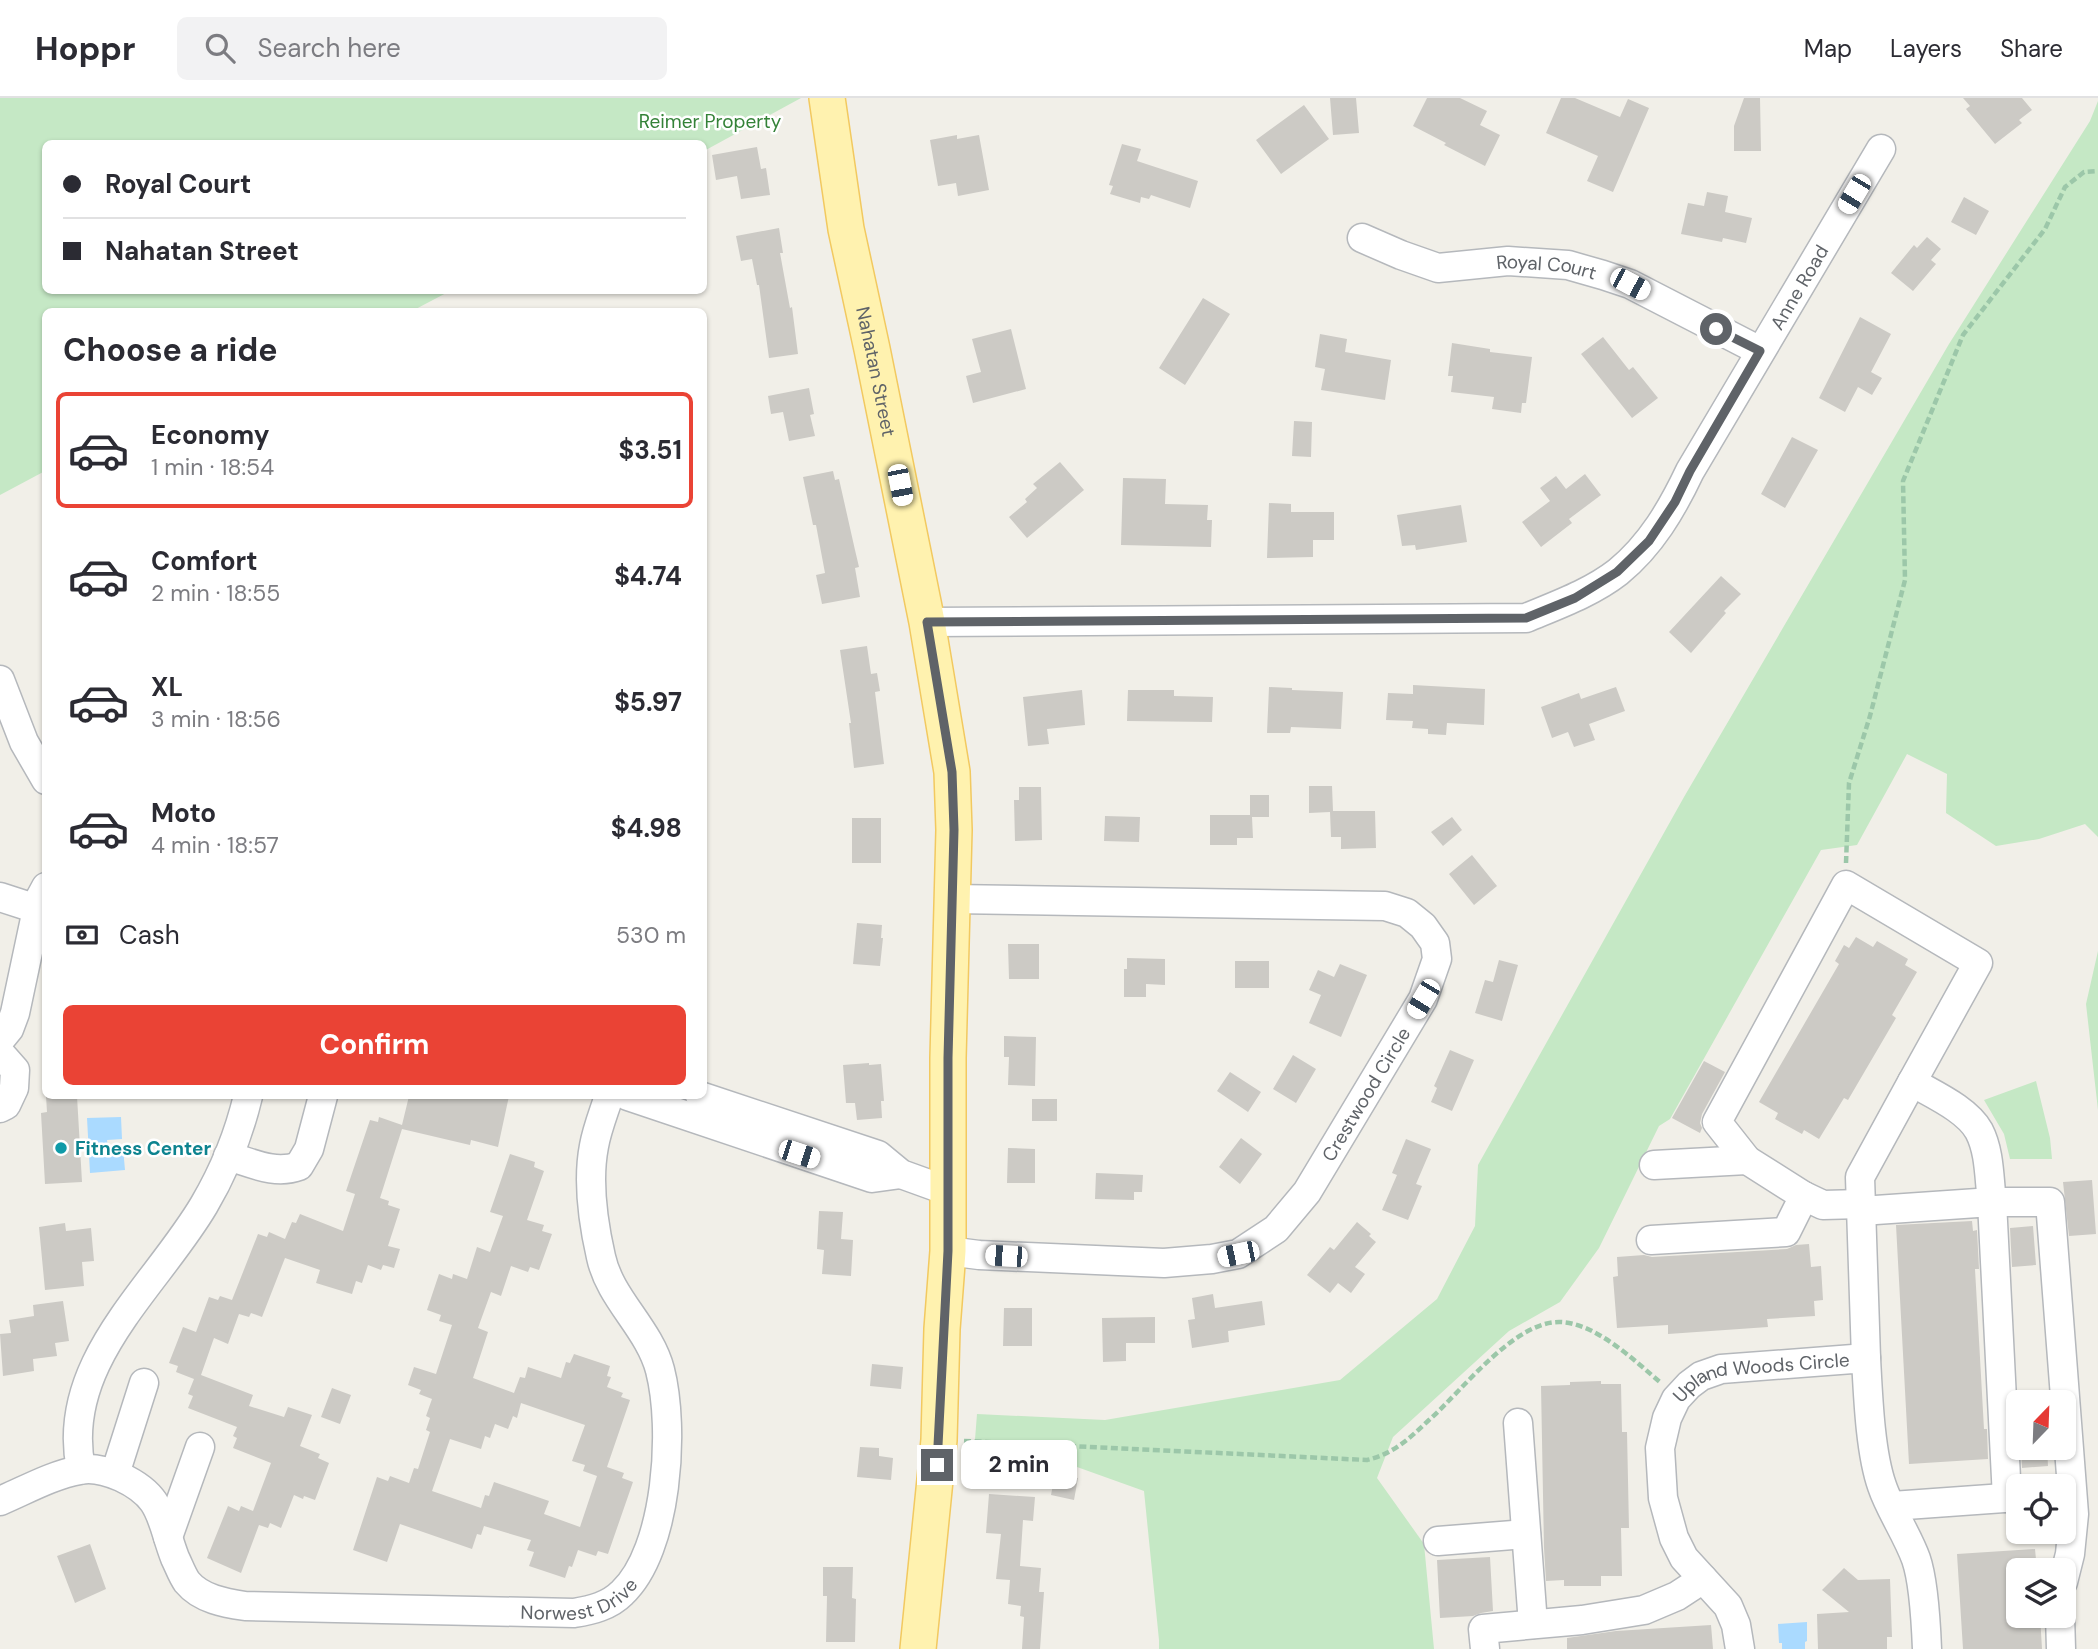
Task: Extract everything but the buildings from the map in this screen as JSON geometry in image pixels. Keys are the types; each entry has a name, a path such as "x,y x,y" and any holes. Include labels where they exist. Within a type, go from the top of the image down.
{"main road":[{"name":"Nahatan Street","path":"827,98 846,229 927,622 952,772 954,830 948,1058 948,1251 942,1329 939,1440 918,1649"}],"street":[{"name":"Anne Road","path":"927,622 1526,618 1575,598 1617,572 1649,541 1675,502 1690,471 1760,351 1881,149"},
{"name":"Royal Court","path":"1362,238 1438,268 1508,261 1568,265 1630,284 1760,351"},
{"path":"0,680 6,717 42,773"},
{"path":"1866,1358 1861,1207 1860,1177 1978,963 1846,885 1717,1122 1747,1160 1823,1205 1861,1207 2050,1202 2067,1474"},
{"path":"0,897 41,898 15,1013 9,1029 0,1040"},
{"name":"Crestwood Circle","path":"948,1251 979,1255 1164,1264 1238,1254 1276,1228 1307,1192 1423,999 1437,959 1435,943 1423,926 1407,912 1385,906 952,899"},
{"path":"0,1053 15,1070 14,1088 6,1105 0,1108"},
{"path":"1912,1082 1958,1109 1978,1129 1986,1151 1992,1202 2010,1474"},
{"path":"707,1098 878,1155 901,1174 948,1191"},
{"path":"81,1469 77,1439 81,1403 99,1356 209,1196 237,1138 247,1099"},
{"path":"228,1156 286,1171 299,1166 309,1149 322,1099"},
{"name":"Norwest Drive","path":"0,1501 81,1469 114,1474 140,1488 155,1502 186,1581 198,1592 220,1601 245,1606 574,1613 591,1610 620,1595 639,1572 654,1535 665,1479 667,1420 660,1369 654,1354 609,1280 597,1241 592,1167 594,1144 608,1099"},
{"path":"637,1099 872,1178 901,1174"},
{"path":"1654,1165 1747,1160"},
{"path":"1651,1240 1786,1232 1804,1196"},
{"name":"Upland Woods Circle","path":"1740,1649 1736,1625 1728,1606 1684,1558 1674,1538 1663,1498 1660,1448 1667,1418 1676,1399 1701,1376 1721,1369 1866,1358 1874,1451 1882,1486 1917,1562 1926,1621 1927,1649"},
{"path":"114,1474 145,1383"},
{"path":"1518,1423 1532,1624"},
{"path":"168,1537 200,1447"},
{"path":"1892,1506 2006,1498"},
{"path":"1438,1541 1526,1534"},
{"path":"1485,1649 1483,1629 1582,1620 1644,1610 1677,1596 1703,1579"},
{"path":"2060,1628 2061,1649"}],"path":[{"path":"1846,885 1849,783 1870,716 1905,580 1903,481 1963,335 2045,229 2065,187 2084,172 2098,171"},
{"path":"939,1440 1367,1460 1385,1455 1406,1441 1506,1345 1521,1334 1533,1328 1560,1322 1582,1328 1604,1339 1628,1354 1668,1389"}],"green space":[{"name":"Reimer Property","path":"0,98 801,98 707,149 707,140 42,140 42,294 444,294 418,308 42,308 42,473 0,495"},
{"path":"2098,101 2098,837 2085,824 2039,839 1996,846 1946,813 1947,774 1907,754 1857,845 1821,850 1670,1119 1659,1126 1599,1248 1560,1302 1509,1331 1393,1437 1377,1478 1424,1544 1434,1649 1159,1649 1144,1491 1077,1467 973,1465 977,1414 1105,1420 1340,1380 1437,1299 1475,1226 1478,1165 1684,797 1949,344 2090,121"},
{"path":"2098,951 2098,1110 2086,1004"},
{"path":"2036,1081 2050,1138 2052,1159 2010,1159 2004,1134 1984,1100"}],"water":[{"path":"121,1117 122,1139 107,1140 108,1149 123,1148 125,1170 90,1173 87,1118"},
{"path":"1807,1622 1805,1649 1782,1649 1778,1624"}],"place":[{"name":"Fitness Center","path":"61,1148"}],"route":[{"path":"937,1465 948,1251 948,1058 954,830 952,772 927,622 1526,618 1575,598 1617,572 1649,541 1675,502 1690,471 1760,351 1716,329"}]}
